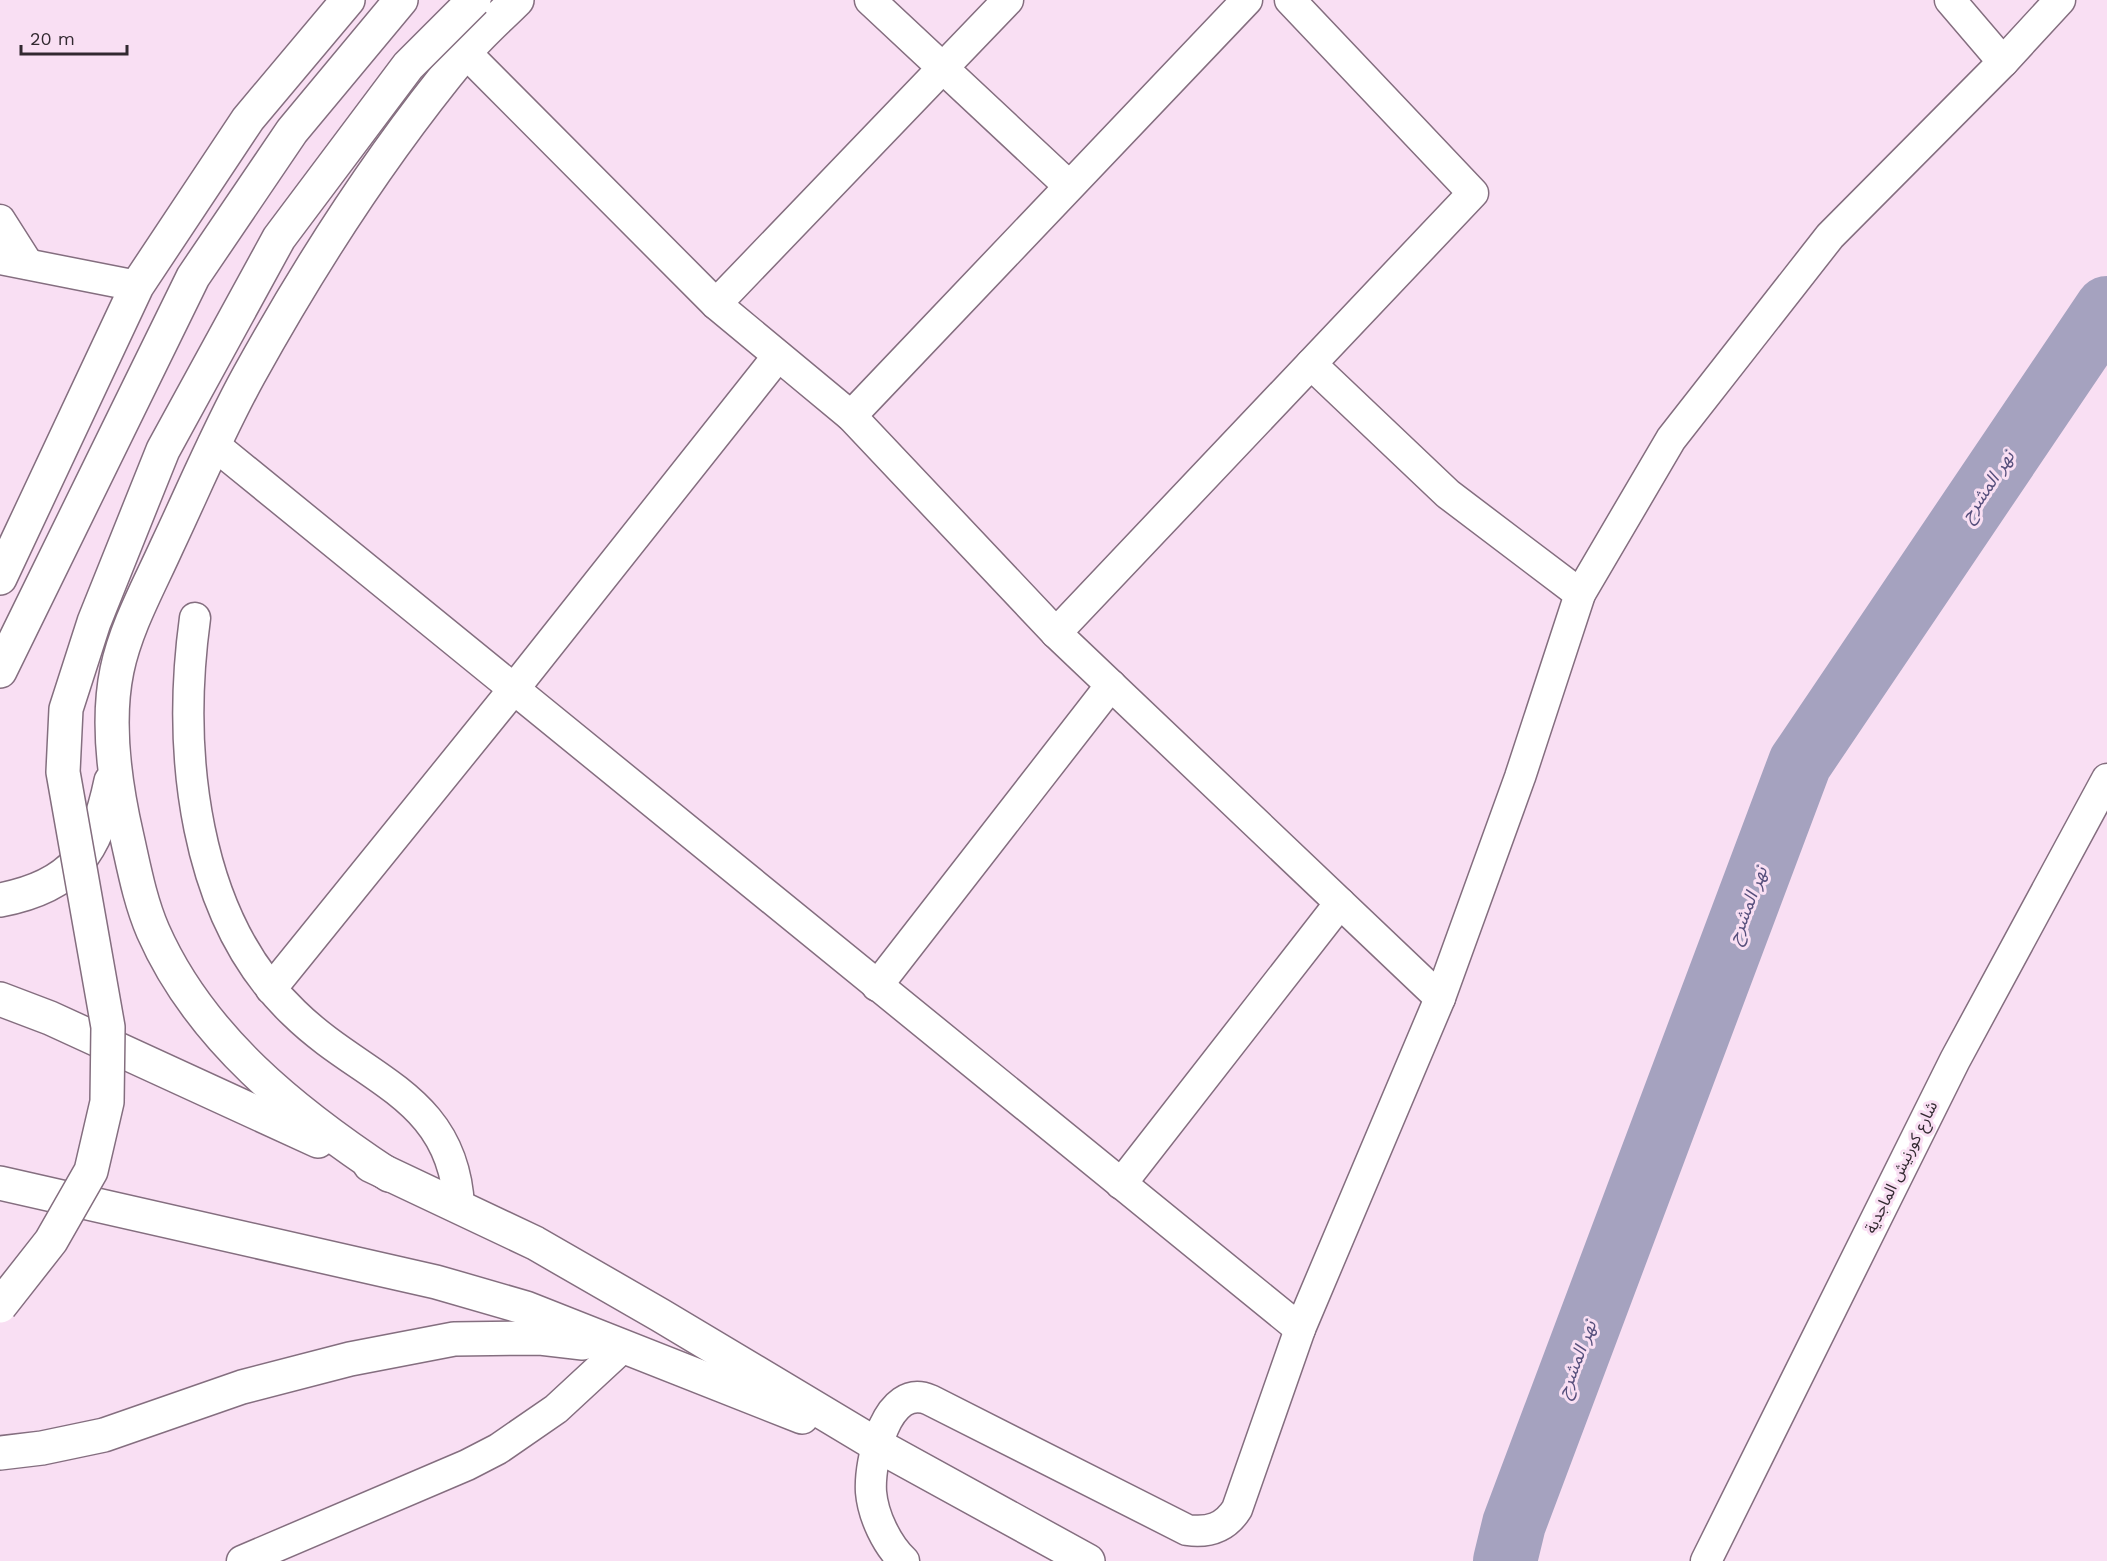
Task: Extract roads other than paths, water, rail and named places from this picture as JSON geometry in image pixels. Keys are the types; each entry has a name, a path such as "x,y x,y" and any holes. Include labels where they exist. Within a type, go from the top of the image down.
{"main road":[{"path":"0,578 137,285 248,119 348,0"},
{"path":"0,671 193,277 292,131 401,0"},
{"path":"0,1306 51,1241 91,1171 106,1102 108,1027 63,772 66,709 94,622 163,450 279,238 408,66 474,0"},
{"path":"389,1174 329,1135 289,1102 217,1032 191,998 167,959 152,928 139,890 119,802 113,696 120,659 136,615 213,444 281,317 345,213 465,52 517,0"},
{"path":"0,900 31,894 60,879 86,853 104,815 116,761"},
{"path":"0,999 50,1018 389,1174 554,1254 877,1445 1088,1561"},
{"path":"0,1009 22,1009 50,1018"},
{"path":"0,1183 436,1282 526,1308 877,1445"},
{"path":"0,1453 42,1448 104,1435 242,1387 350,1359 454,1339 540,1338 623,1347"}],"street":[{"path":"870,0 1069,186"},
{"path":"716,304 1008,0"},
{"path":"851,416 1247,0"},
{"path":"1056,633 1473,193 1290,0"},
{"path":"1950,0 2003,62"},
{"path":"904,1561 887,1538 876,1517 871,1485 877,1445 897,1404 913,1396 921,1397 1187,1530 1214,1530 1232,1518 1300,1329 1440,998 1520,777 1580,594 1671,439 1830,236 2003,62 2060,0"},
{"path":"465,52 716,304 851,416 1056,633 1440,998"},
{"path":"0,220 14,261 137,285"},
{"path":"271,989 513,690 778,356"},
{"path":"1311,364 1448,494 1580,594"},
{"path":"213,444 1300,1329"},
{"path":"195,618 187,708 189,753 195,798 212,874 235,934 271,989 317,1035 422,1111 447,1146 454,1166 459,1207"},
{"path":"877,986 1111,685"},
{"name":"شارع كورنيش الماجدية","path":"1706,1561 1954,1060 2107,779"},
{"path":"1121,1184 1340,903"},
{"path":"242,1561 467,1465 498,1449 556,1409 623,1347"}],"waterway":[{"name":"نهر المشرح","path":"1505,1561 1514,1524 1800,763 2107,308"}]}
